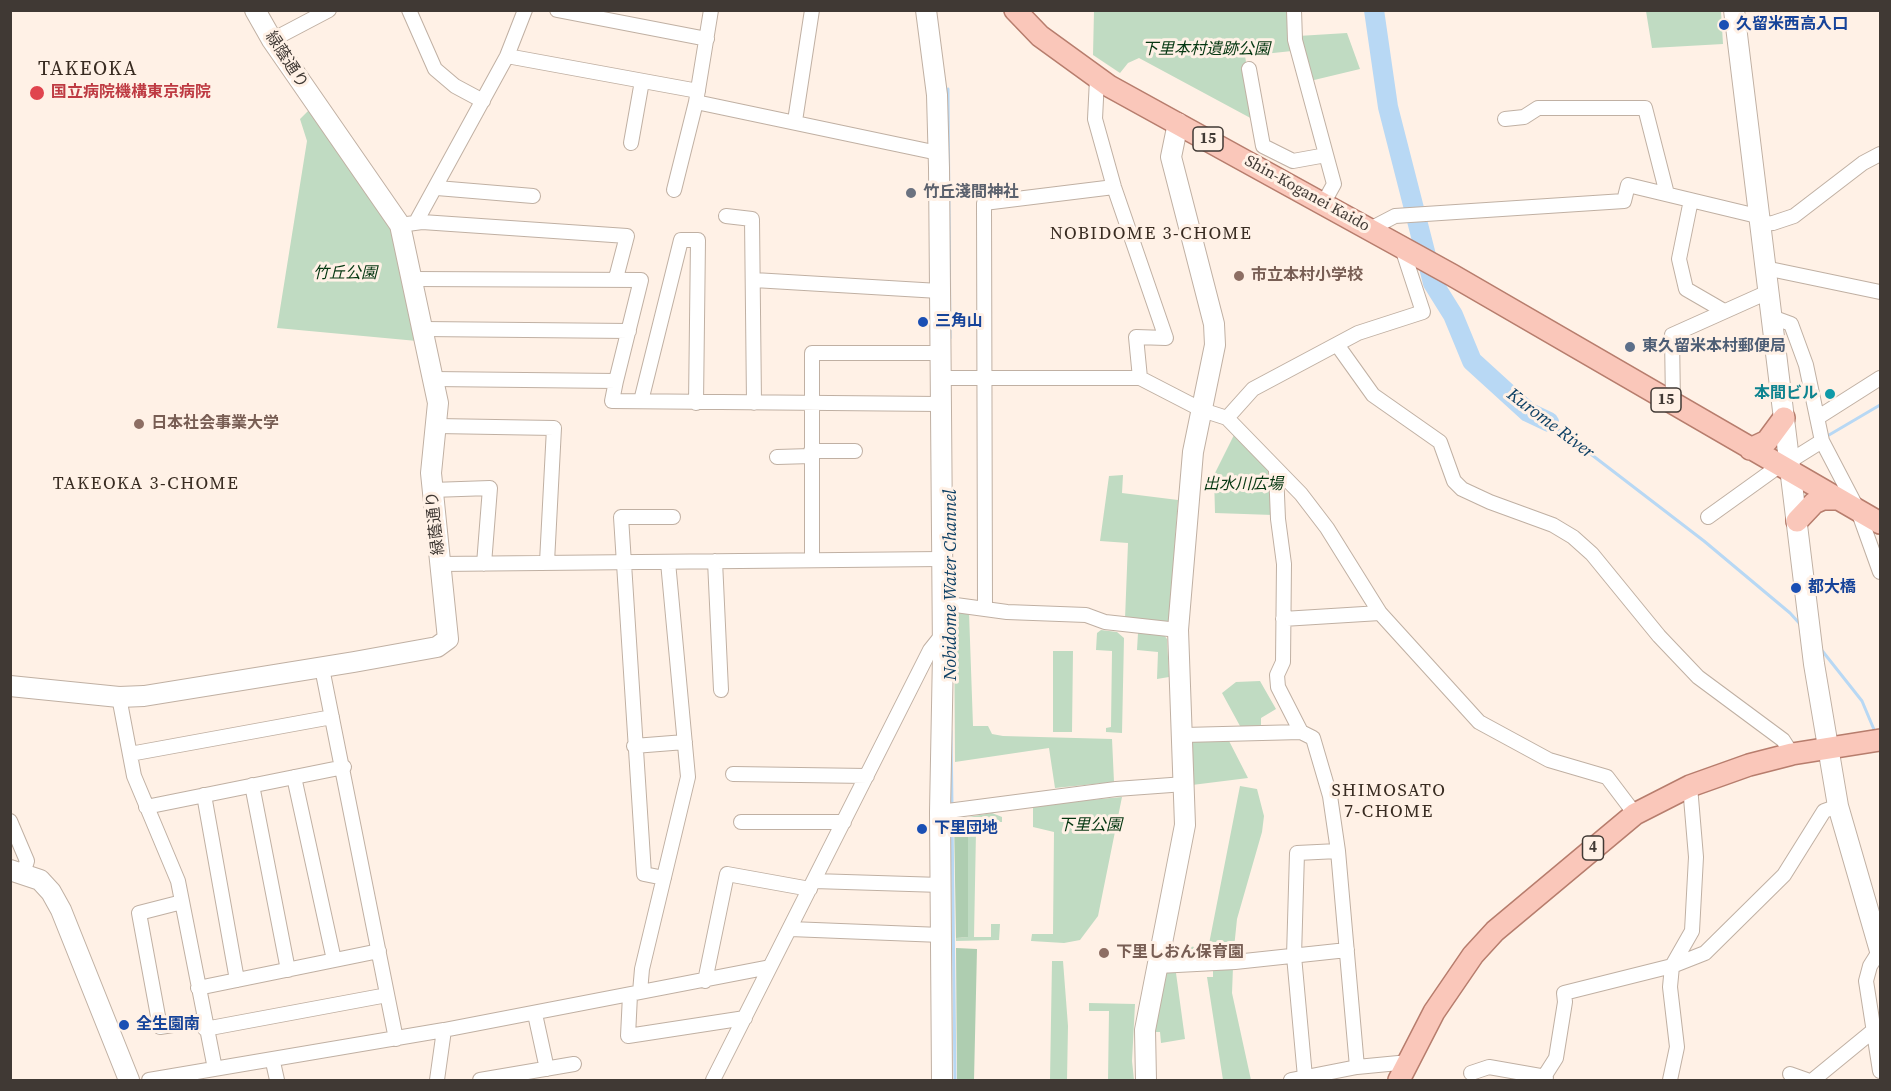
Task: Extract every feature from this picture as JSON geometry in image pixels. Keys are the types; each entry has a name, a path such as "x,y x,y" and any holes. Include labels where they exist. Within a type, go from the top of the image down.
{"main road":[{"name":"Shin-Koganei Kaido","path":"1015,10 1040,36 1097,79 1452,275 1673,404"},
{"name":"15","path":"1673,404 1881,522"},
{"path":"1750,449 1767,441 1785,418"},
{"path":"1797,521 1814,503 1823,499 1837,499"},
{"name":"4","path":"1404,1071 1434,1012 1454,980 1481,947 1512,916 1635,814 1690,786 1749,765 1792,754 1877,740"}],"street":[{"name":"緑蔭通り","path":"10,686 119,697 144,696 322,668 444,645 448,639 431,473 438,403 412,279 408,223 272,40 255,10"},
{"path":"272,40 329,10"},
{"path":"409,10 435,69 455,86 483,101"},
{"path":"557,10 707,39"},
{"path":"674,190 697,96 711,10"},
{"path":"795,121 812,10"},
{"path":"926,10 935,76 938,153 939,353 946,378 939,404 941,559 946,604 942,635 948,811 941,885 942,1080"},
{"path":"1294,10 1295,40 1334,184 1323,204"},
{"path":"1734,10 1785,418 1787,467 1797,521 1814,664 1827,749 1838,806 1880,951 1870,966 1866,981 1881,1071"},
{"path":"408,223 437,188 507,56 520,12"},
{"path":"507,56 642,81 795,121 938,153"},
{"path":"1249,69 1263,146 1293,161 1326,155"},
{"path":"1097,79 1095,119 1114,187 1166,338 1136,337 1140,378"},
{"path":"631,143 642,81"},
{"path":"1504,119 1524,117 1539,108 1646,108 1667,194"},
{"path":"1146,1080 1144,1030 1185,825 1184,735 1178,630 1187,498 1215,345 1214,324 1171,158 1178,123"},
{"path":"1762,224 1782,221 1794,216 1863,163 1881,154"},
{"path":"1370,230 1395,216 1624,201 1628,185 1753,215 1762,224"},
{"path":"985,608 984,204 1114,187"},
{"path":"437,188 533,196"},
{"path":"1691,200 1679,259 1686,289 1724,311"},
{"path":"726,216 752,219 754,403"},
{"path":"408,223 627,236 616,278"},
{"path":"641,402 681,240 698,240 696,403"},
{"path":"1227,418 1253,389 1338,346 1358,333 1423,312 1407,250"},
{"path":"1765,268 1881,291"},
{"path":"412,279 616,278 641,280 612,401 939,404"},
{"path":"754,280 939,291"},
{"path":"1673,404 1672,335 1768,292"},
{"path":"1772,317 1791,324 1806,365 1822,441 1857,508 1881,572"},
{"path":"423,329 629,332"},
{"path":"1338,346 1373,395 1440,442 1454,482 1462,489 1490,502 1553,525 1573,537 1599,561 1659,636 1698,677 1783,740 1792,754"},
{"path":"812,560 812,353 939,353"},
{"path":"946,378 1140,378 1202,410 1227,418 1276,471 1301,494 1326,528 1380,613 1479,722 1549,760 1607,777 1635,814"},
{"path":"1817,418 1881,378"},
{"path":"433,379 616,381"},
{"path":"437,426 554,428 547,562"},
{"path":"1708,517 1787,467 1822,441"},
{"path":"777,457 855,451"},
{"path":"1276,471 1278,519 1284,564 1283,662 1276,675 1278,687 1301,732"},
{"path":"432,490 490,488 484,564"},
{"path":"664,878 644,874 622,562 621,517 673,517"},
{"path":"440,564 941,559"},
{"path":"714,561 721,690"},
{"path":"668,562 688,777 635,994 628,1036 745,1018"},
{"path":"946,604 1007,612 1086,615 1105,622 1178,630"},
{"path":"1283,619 1380,613"},
{"path":"713,1080 930,650 942,635"},
{"path":"322,668 344,766 396,1039"},
{"path":"119,697 134,776 178,881 204,1025 215,1069"},
{"path":"130,754 332,717"},
{"path":"1184,735 1301,732 1312,738 1330,796 1338,851 1357,1067"},
{"path":"634,746 685,742"},
{"path":"146,807 344,766"},
{"path":"733,774 867,776"},
{"path":"294,777 334,960"},
{"path":"948,811 1116,789 1185,784"},
{"path":"252,785 288,970"},
{"path":"1670,1080 1677,1047 1670,987 1672,966 1692,931 1696,857 1690,786"},
{"path":"204,795 237,980"},
{"path":"1471,1073 1489,1067 1544,1079 1556,1058 1565,1002 1564,993 1672,966 1705,953 1784,875 1824,811 1838,806"},
{"path":"10,821 27,861 17,872 40,880 51,892 61,909 129,1080"},
{"path":"741,822 844,822"},
{"path":"1338,851 1297,853 1294,956 1298,1079 1357,1067 1404,1071"},
{"path":"705,981 727,874 812,885 941,885"},
{"path":"182,902 139,913 160,1027 204,1025 387,995"},
{"path":"790,929 941,935"},
{"path":"198,988 379,951"},
{"path":"1158,966 1347,951"},
{"path":"149,1080 273,1062 770,968"},
{"path":"535,1014 547,1069"},
{"path":"436,1080 444,1030"},
{"path":"1813,1080 1874,1030"},
{"path":"273,1062 277,1080"},
{"path":"480,1080 574,1064"},
{"path":"1790,1074 1807,1080"}],"green space":[{"name":"下里本村遺跡公園","path":"1094,11 1289,11 1292,51 1245,56 1256,121 1139,58 1128,63 1120,73 1093,55"},
{"path":"1646,11 1721,11 1723,44 1652,48"},
{"path":"1347,33 1360,69 1310,81 1298,36"},
{"name":"竹丘公園","path":"310,109 396,229 417,341 277,328 307,141 300,119"},
{"name":"出水川広場","path":"1236,431 1272,475 1273,515 1215,513 1214,475"},
{"path":"1123,475 1122,493 1178,500 1169,622 1125,619 1128,543 1100,541 1109,476"},
{"path":"954,610 969,612 973,726 988,726 992,734 1003,736 1112,739 1114,782 1055,788 1049,748 955,762"},
{"path":"1101,630 1117,632 1124,638 1122,733 1106,732 1106,728 1111,727 1112,651 1096,650 1097,633"},
{"path":"1138,633 1164,635 1167,639 1169,677 1157,679 1158,652 1137,650"},
{"path":"1053,651 1073,651 1072,732 1053,732"},
{"path":"1260,681 1276,709 1261,718 1261,726 1240,726 1222,693 1236,682"},
{"path":"1227,737 1248,778 1192,785 1190,747 1194,740"},
{"path":"1240,786 1257,789 1264,816 1262,832 1237,919 1233,958 1186,958 1188,946 1208,949"},
{"name":"下里公園","path":"1122,797 1098,916 1080,940 1064,943 1031,941 1032,934 1053,934 1054,832 1033,827 1033,805"},
{"path":"992,813 1002,817 1002,822 986,822 986,831 976,831 974,937 991,937 991,924 1000,924 999,940 956,941 956,938 968,937 968,817"},
{"path":"968,817 968,937 956,938 954,819"},
{"path":"956,948 977,949 974,1080 957,1080"},
{"path":"1052,961 1063,961 1068,1026 1067,1080 1050,1080"},
{"path":"1233,967 1232,993 1251,1080 1223,1080 1207,977 1213,977 1213,970"},
{"path":"1166,973 1176,973 1185,1039 1161,1043 1160,1032 1156,1032 1156,1018"},
{"path":"1089,1003 1135,1004 1132,1061 1134,1080 1108,1080 1109,1011 1089,1011"}],"waterway":[{"name":"Kurome River","path":"1374,10 1388,107 1433,283 1453,315 1472,361 1528,412 1549,422"},
{"name":"Nobidome Water Channel","path":"948,89 950,338"},
{"path":"1829,435 1880,405"},
{"name":"Kurome River","path":"1549,422 1704,541 1800,624"},
{"name":"Kurome River","path":"1820,648 1862,701 1875,732"},
{"name":"Nobidome Water Channel","path":"951,731 952,806"},
{"name":"Nobidome Water Channel","path":"952,815 955,1080"}],"place":[{"name":"久留米西高入口","path":"1724,25"},
{"name":"国立病院機構東京病院","path":"37,93"},
{"name":"竹丘淺間神社","path":"911,193"},
{"name":"市立本村小学校","path":"1239,276"},
{"name":"三角山","path":"923,322"},
{"name":"東久留米本村郵便局","path":"1630,347"},
{"name":"本間ビル","path":"1830,394"},
{"name":"日本社会事業大学","path":"139,424"},
{"name":"都大橋","path":"1796,588"},
{"name":"下里団地","path":"922,829"},
{"name":"下里しおん保育園","path":"1104,953"},
{"name":"全生園南","path":"124,1025"}],"district":[{"name":"TAKEOKA","path":"88,70"},
{"name":"NOBIDOME 3-CHOME","path":"1151,234"},
{"name":"TAKEOKA 3-CHOME","path":"146,484"},
{"name":"SHIMOSATO 7-CHOME","path":"1389,801"}]}
